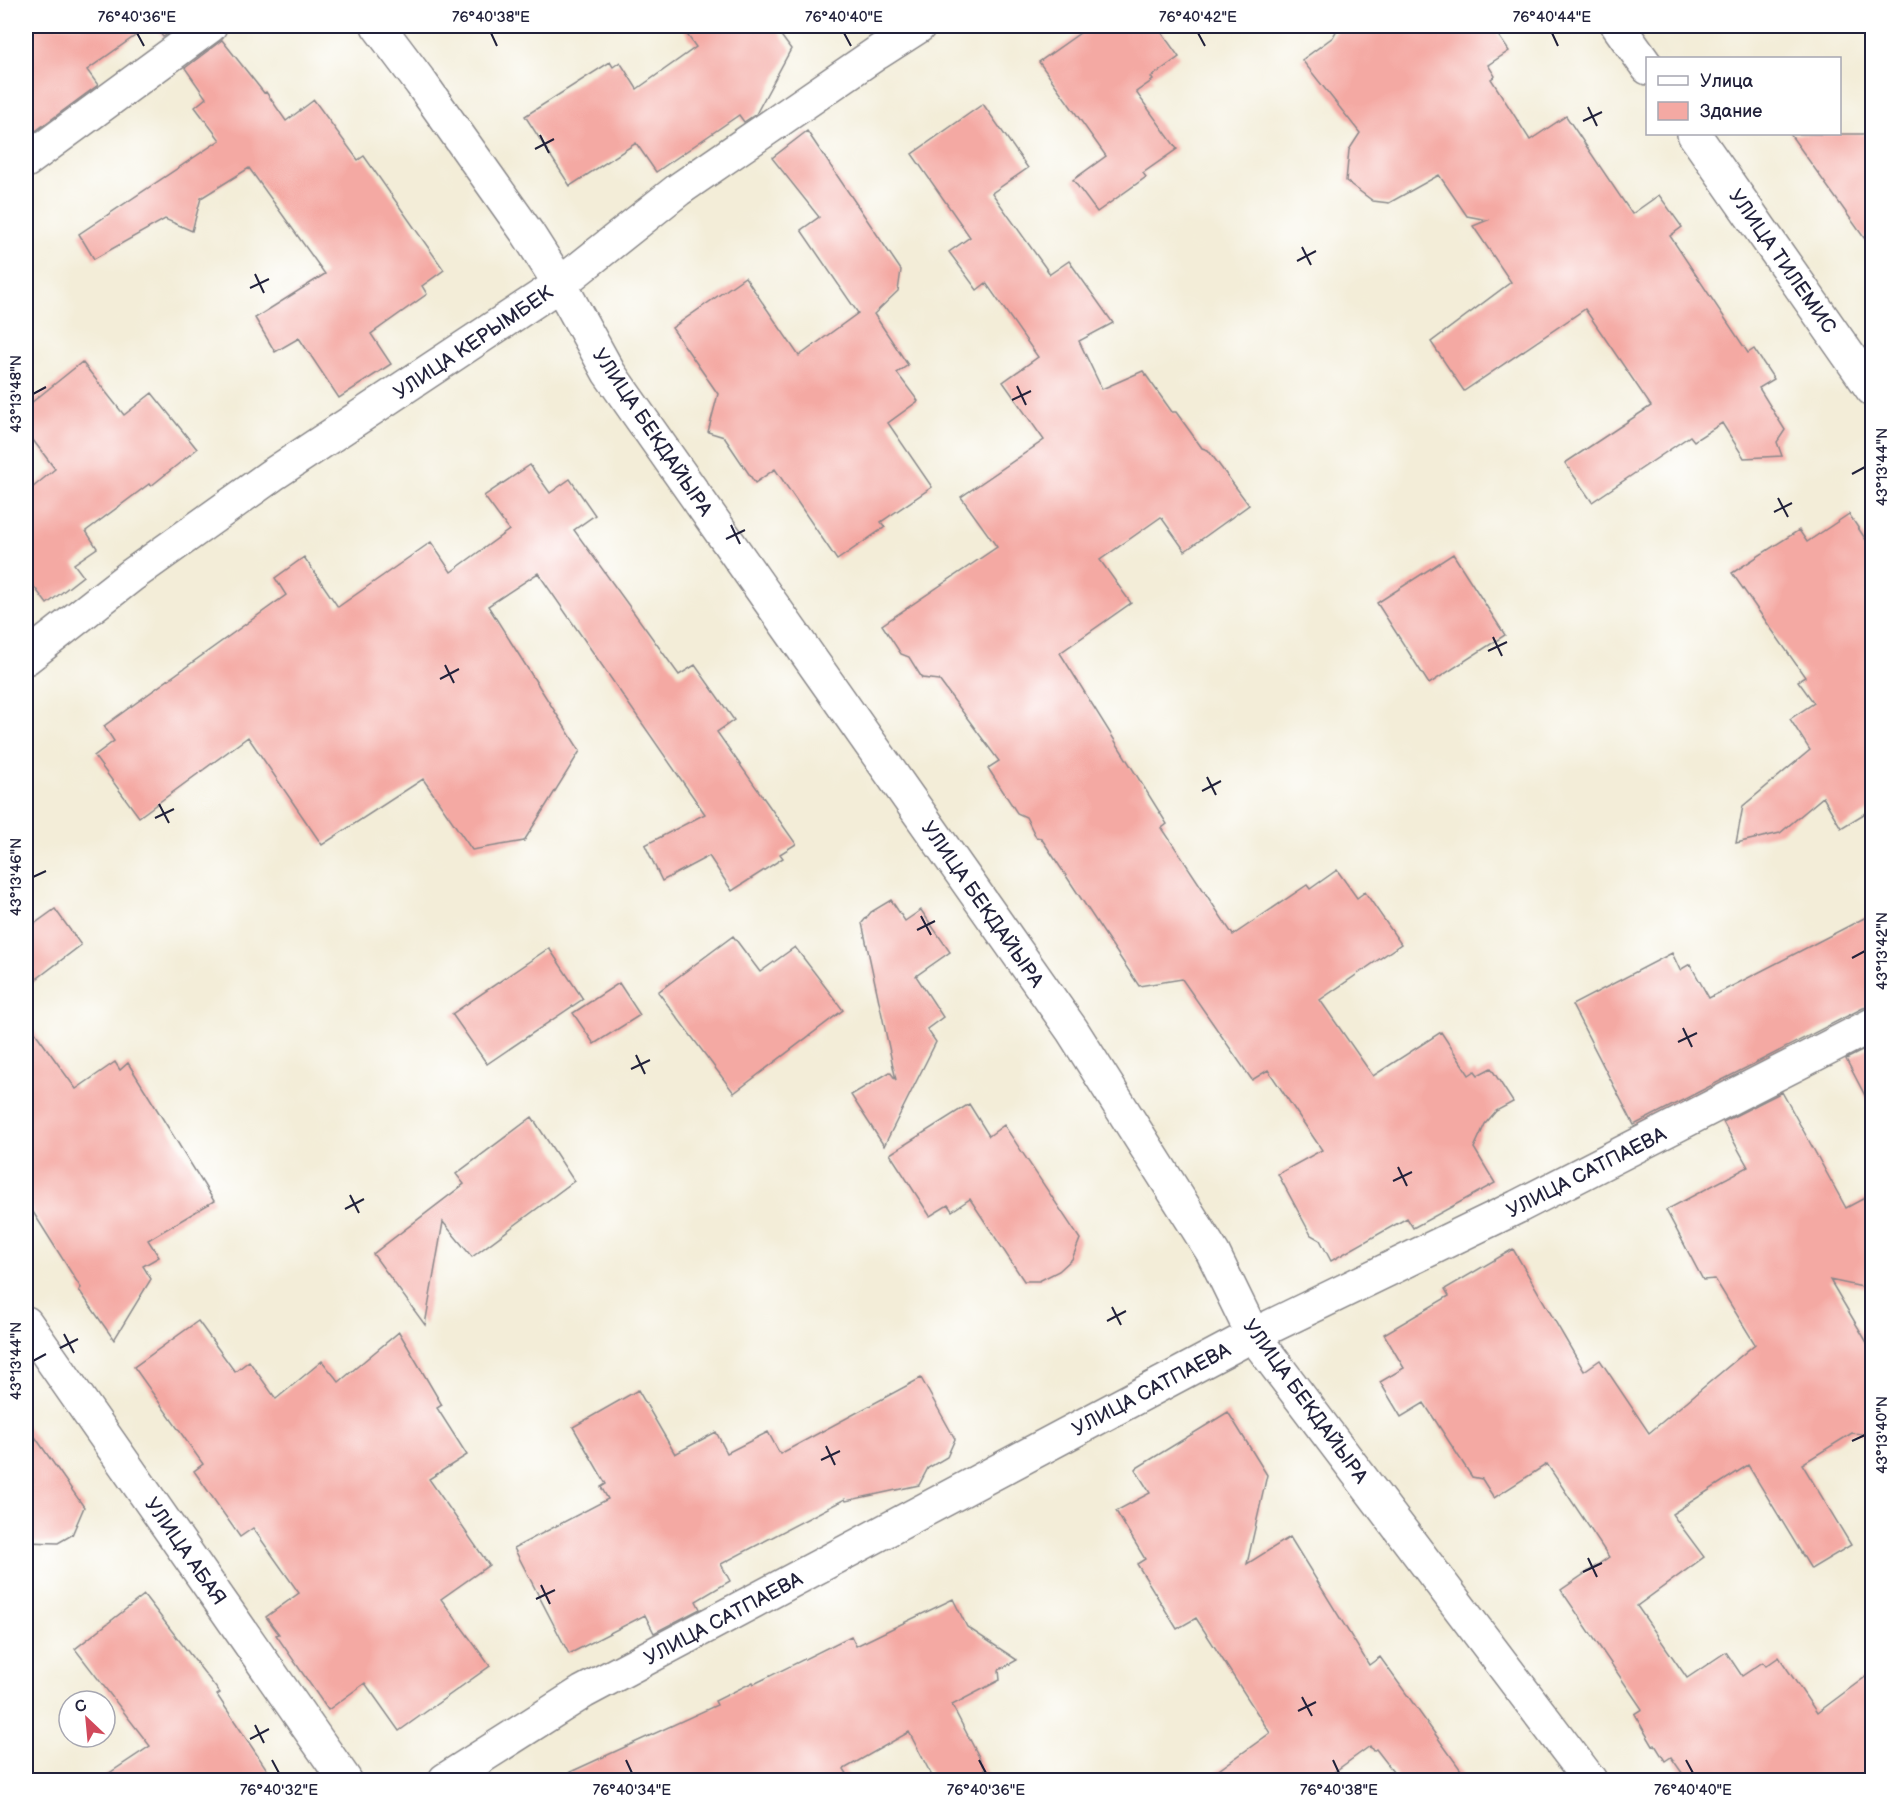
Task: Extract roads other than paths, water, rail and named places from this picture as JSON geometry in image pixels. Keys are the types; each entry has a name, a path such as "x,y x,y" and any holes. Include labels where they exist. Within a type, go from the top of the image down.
{"street":[{"path":"26,161 210,26"},
{"name":"УЛИЦА БЕКДАЙЫРА","path":"378,26 528,234 560,284 609,373 1072,1030 1213,1253 1254,1335 1590,1780"},
{"name":"УЛИЦА КЕРЫМБЕК","path":"26,658 132,574 272,475 560,284 678,190 877,52 919,26"},
{"path":"1618,26 1646,67"},
{"name":"УЛИЦА ТИЛЕМИС","path":"1695,135 1872,389"},
{"name":"УЛИЦА САТПАЕВА","path":"445,1780 583,1692 1254,1335 1528,1202 1872,1025"},
{"name":"УЛИЦА АБАЯ","path":"26,1323 345,1780"}]}
